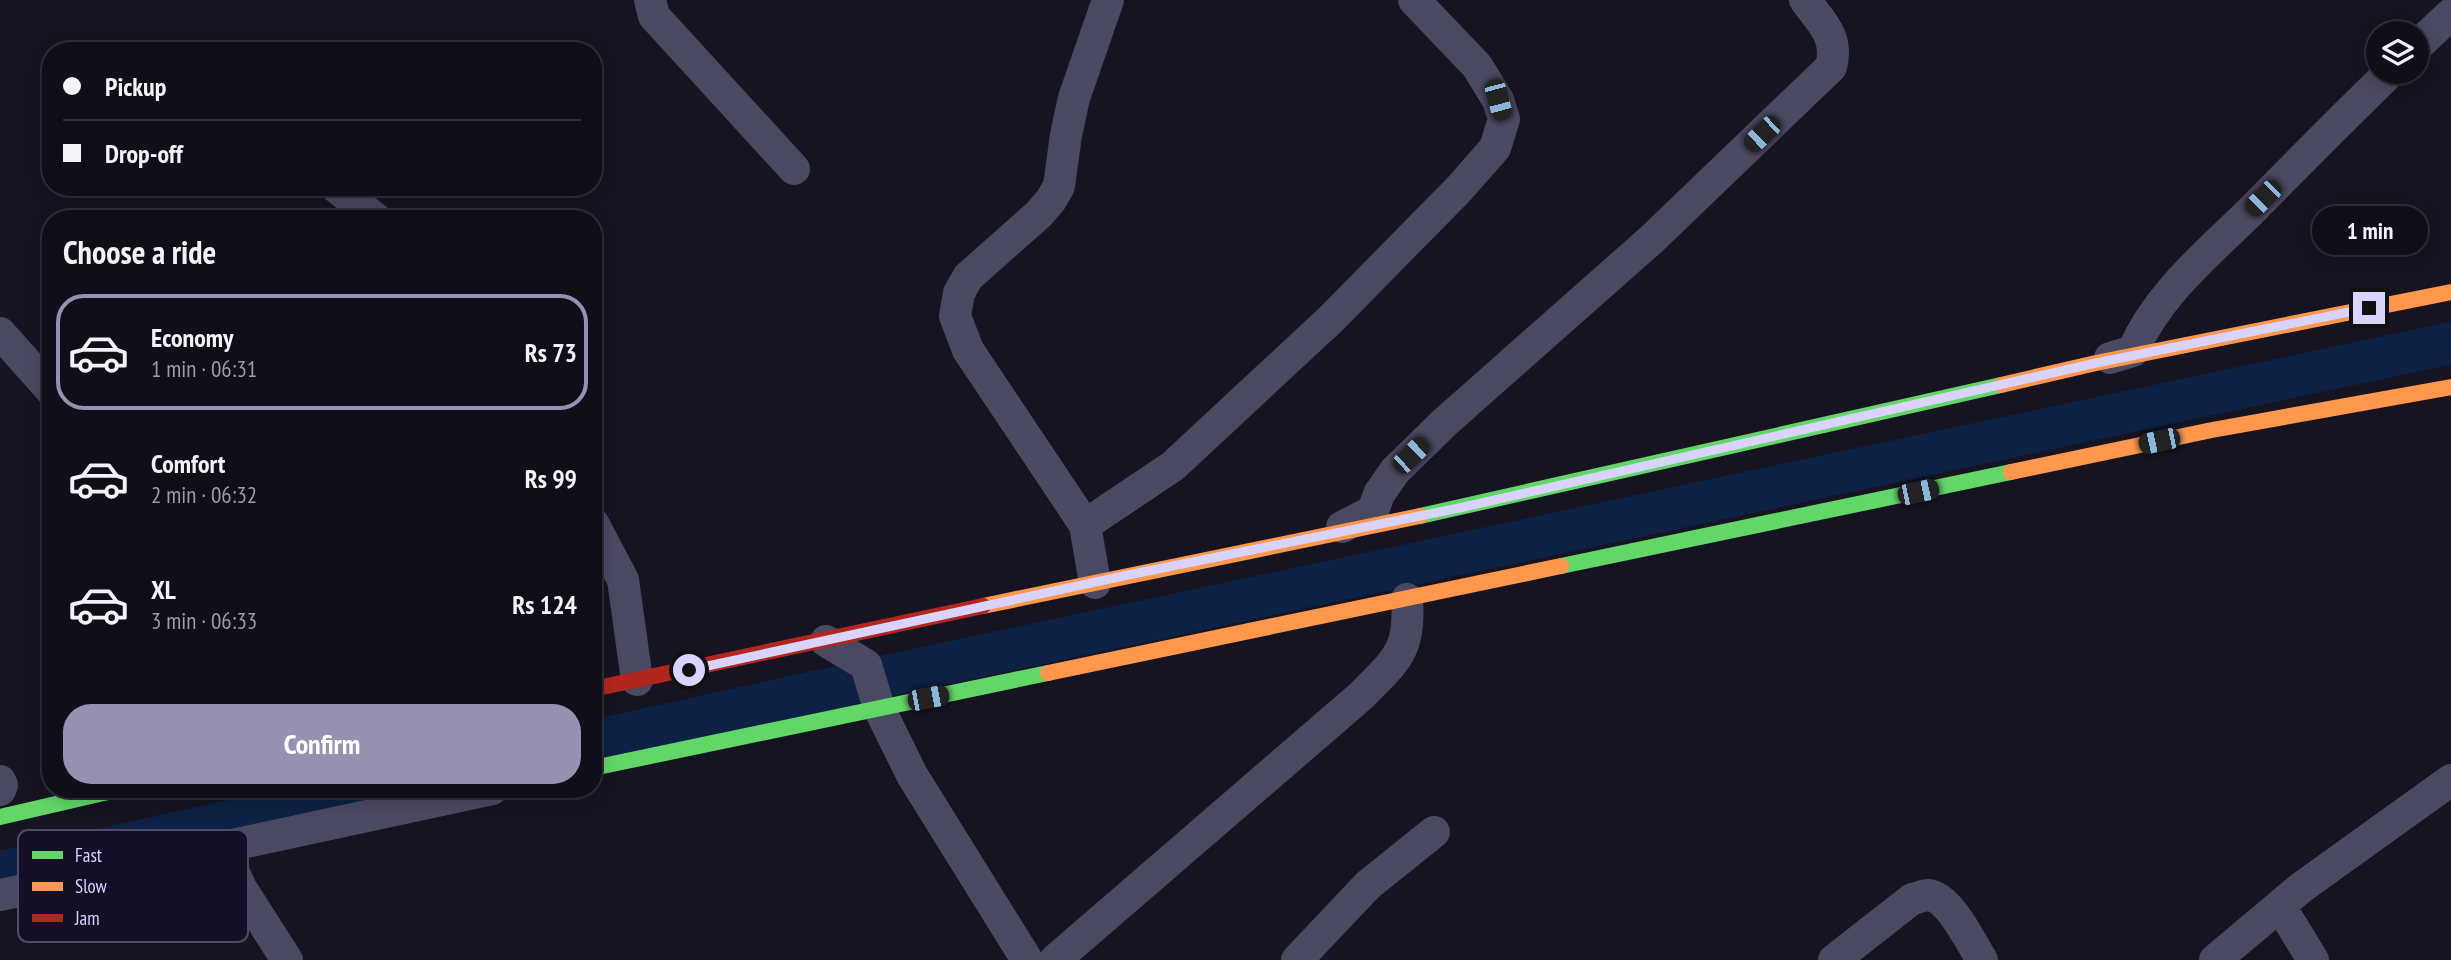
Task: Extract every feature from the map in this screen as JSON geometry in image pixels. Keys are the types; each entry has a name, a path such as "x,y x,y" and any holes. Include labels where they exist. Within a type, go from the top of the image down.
{"street":[{"path":"650,0 654,16 794,169"},
{"path":"1095,583 1085,524 968,349 955,316 959,293 968,277 1039,214 1059,186 1074,99 1108,0"},
{"path":"1085,524 1173,466 1194,447 1331,319 1458,190 1495,148 1504,119 1498,100 1477,66 1414,0"},
{"path":"1328,535 1373,510 1395,471 1434,433 1652,239 1831,67 1835,52 1829,33 1805,0"},
{"path":"2429,35 2451,14"},
{"path":"2096,363 2133,351 2157,309 2189,272 2378,84"},
{"path":"347,196 365,210"},
{"path":"602,687 1464,507 2096,363 2451,292"},
{"path":"0,333 42,380"},
{"path":"602,765 873,689 1407,599 2212,430 2451,387"},
{"path":"602,540 623,580 637,680"},
{"path":"1055,960 1238,804 1395,661 1406,642 1409,623 1407,599"},
{"path":"826,641 873,689 912,775 1027,960"},
{"path":"2215,960 2362,842 2451,780"},
{"path":"0,781 0,790"},
{"path":"0,817 82,798"},
{"path":"248,841 450,798"},
{"path":"1297,960 1368,885 1434,832"},
{"path":"0,895 18,891"},
{"path":"1834,960 1912,900 1928,895 1938,899 1954,914 1982,960"},
{"path":"248,899 286,960"},
{"path":"2280,906 2313,960"}],"waterway":[{"path":"602,739 2451,343"},
{"path":"190,830 334,798"},
{"path":"0,872 18,868"}],"traffic: fast":[{"path":"1420,516 2001,385"},
{"path":"1561,566 2011,472"},
{"path":"602,766 1048,673"},
{"path":"0,817 82,798"}],"traffic: slow":[{"path":"2001,385 2096,363 2451,292"},
{"path":"2011,472 2212,430 2451,387"},
{"path":"983,606 1420,516"},
{"path":"1048,673 1561,566"}],"traffic: jam":[{"path":"602,687 983,606"}],"route":[{"path":"689,670 1128,575 1464,507 2096,363 2369,308"}]}
